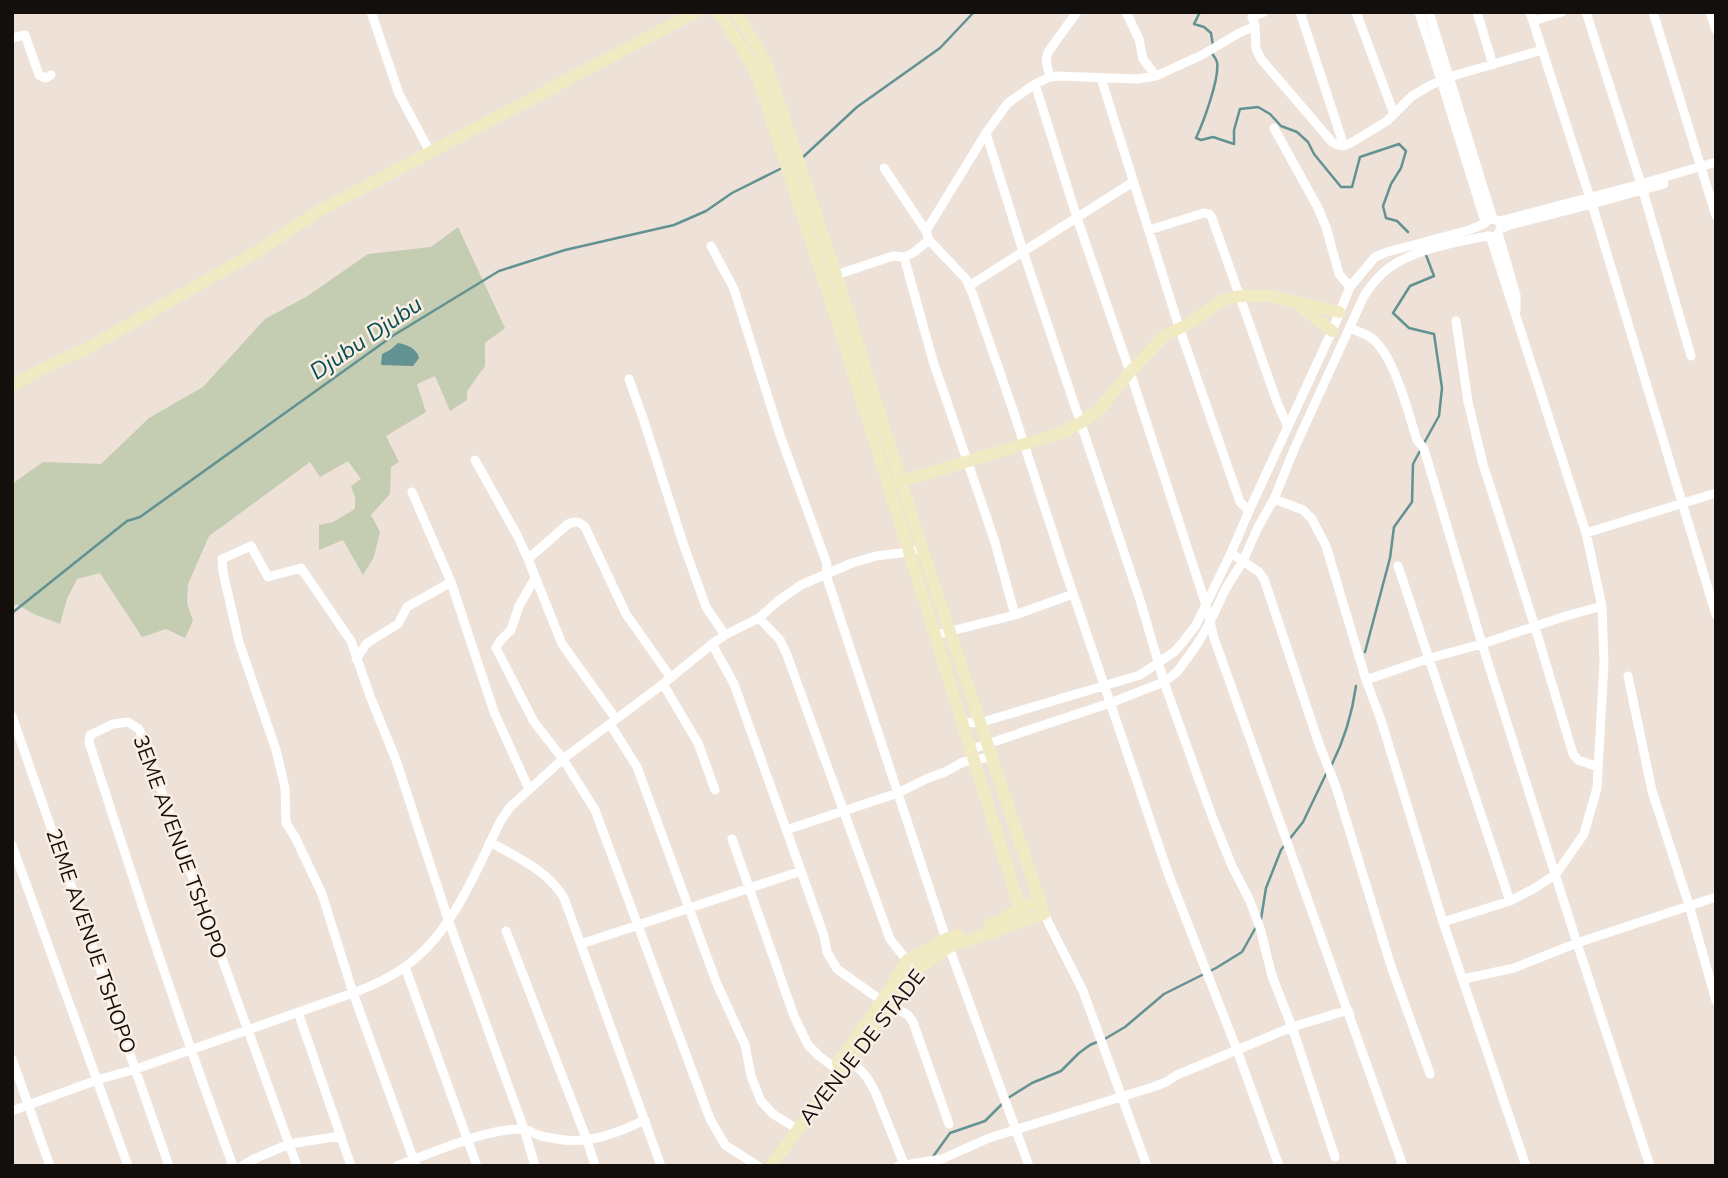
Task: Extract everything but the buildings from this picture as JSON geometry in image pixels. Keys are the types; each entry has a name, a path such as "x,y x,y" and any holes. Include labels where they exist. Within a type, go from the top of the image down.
{"street":[{"path":"371,12 399,94 430,152"},
{"path":"12,386 86,349 258,251 310,216 695,12"},
{"path":"719,12 758,78 836,275 895,483 908,552 1024,921 1051,927"},
{"path":"736,12 767,66 794,169 895,483 922,548 1042,908 1077,978 1147,1166"},
{"path":"1050,76 1046,61 1048,52 1077,12"},
{"path":"1126,12 1139,39 1143,59 1156,76"},
{"path":"1264,12 1252,18 1256,49 1261,60 1332,142 1344,146 1387,121 1412,96 1445,78 1542,50"},
{"path":"1300,12 1344,146"},
{"path":"1356,12 1394,114"},
{"path":"1419,12 1445,78"},
{"path":"1429,12 1445,78 1492,228 1516,318 1586,533 1602,606 1604,663 1597,788 1584,834 1556,874 1535,888 1510,901 1443,922"},
{"path":"1477,12 1493,65"},
{"path":"1562,12 1532,17 1716,615"},
{"path":"1586,12 1642,187 1691,356"},
{"path":"1653,12 1716,216"},
{"path":"1710,12 1716,30"},
{"path":"836,275 893,256 904,257 914,253 928,235 986,133 1008,103 1035,83 1050,76 1137,79 1156,76 1255,26"},
{"path":"12,38 25,35 39,75 46,78 51,75"},
{"path":"1101,78 1179,327 1240,502 1249,511"},
{"path":"1035,83 1077,218 1206,605 1209,624 1402,1166"},
{"path":"1274,128 1318,208 1339,274 1350,287"},
{"path":"986,133 1140,600 1164,682 1213,819 1250,901 1272,976 1292,1027 1335,1157"},
{"path":"786,830 898,793 946,772 987,744 1110,704 1164,682 1177,672 1209,624 1274,499 1364,296 1388,268 1406,257 1492,228 1716,165"},
{"path":"884,168 928,235 970,286 1168,873 1279,1166"},
{"path":"970,286 1133,182"},
{"path":"1149,230 1204,213 1212,218 1288,427"},
{"path":"963,722 979,723 1140,675 1174,652 1196,625 1206,605 1350,287 1375,257 1387,252 1469,230 1492,228"},
{"path":"711,246 734,289 780,435 827,564 825,575 947,943 1029,1166"},
{"path":"904,257 933,360 994,539 1015,615"},
{"path":"895,483 1024,445 1063,432 1082,422 1099,410 1164,336 1192,322 1220,300 1239,296 1271,296 1339,312"},
{"path":"1297,303 1332,331"},
{"path":"1456,321 1468,402 1483,464 1573,754 1578,760 1598,767"},
{"path":"1350,328 1371,337 1381,347 1393,369 1421,447 1650,1166"},
{"path":"629,379 706,607 725,635"},
{"path":"475,460 517,535 562,644 613,721 637,767 717,984 745,1045 751,1076 761,1101 772,1114 795,1128"},
{"path":"412,492 451,582 494,712 529,789"},
{"path":"1586,533 1716,493"},
{"path":"1274,499 1303,510 1312,519 1326,546 1443,922 1527,1166"},
{"path":"528,559 568,524 580,522 585,527 626,614 667,681 698,743 715,790"},
{"path":"415,1163 354,993 322,894 286,822 285,789 275,750 239,642 223,572 222,559 251,546 268,577 301,568 351,641 396,760 449,922 536,1166"},
{"path":"12,1111 354,993 405,967 428,947 449,922 500,821 510,807 563,759 712,644 759,618 801,585 852,563 922,548"},
{"path":"1231,553 1259,572 1264,579 1343,809 1385,948 1430,1074"},
{"path":"1398,566 1510,901"},
{"path":"536,578 519,606 511,629 496,648 534,722 563,759 595,810 710,1119 725,1145 758,1166"},
{"path":"356,659 367,643 398,624 407,607 451,582"},
{"path":"935,635 1015,615 1073,594"},
{"path":"1366,680 1602,606"},
{"path":"759,618 780,640 787,655 890,939 915,971"},
{"path":"712,644 734,684 802,871 827,952 837,969 908,1015 913,1022 949,1124"},
{"path":"1628,676 1652,791 1689,905 1716,1001"},
{"name":"2EME AVENUE TSHOPO","path":"12,716 169,1166"},
{"name":"3EME AVENUE TSHOPO","path":"233,1166 144,915 89,743 90,735 113,724 128,722 139,729 297,1166"},
{"path":"972,754 991,757"},
{"path":"733,839 794,1016 808,1045 835,1068"},
{"path":"490,842 537,869 556,886 564,898 661,1166"},
{"path":"12,845 128,1166"},
{"path":"581,944 802,871"},
{"path":"1464,979 1514,968 1577,943 1716,897"},
{"path":"765,1166 795,1128 835,1068 886,1003 907,960 1003,920 1019,907 1042,908"},
{"name":"AVENUE DE STADE","path":"771,1166 795,1128 848,1064 886,1003 915,971 947,943 1024,921 1042,908"},
{"path":"506,931 595,1166"},
{"path":"405,967 477,1166"},
{"path":"835,1068 848,1064 855,1066 871,1082 901,1165 940,1162 989,1138 1166,1082 1292,1027 1348,1010"},
{"path":"298,1012 351,1166"},
{"path":"12,1059 50,1166"},
{"path":"397,1166 415,1163 468,1140 498,1132 524,1129 569,1142 625,1130 645,1120"},
{"path":"242,1166 289,1144 341,1136"}],"green space":[{"path":"458,227 505,328 485,343 485,366 467,391 467,400 450,411 435,376 417,384 426,412 386,436 399,462 391,467 390,494 371,515 380,532 374,557 363,575 343,540 319,550 319,525 333,522 355,509 351,486 361,479 348,461 320,477 310,462 209,536 188,584 187,603 193,621 185,638 166,629 142,637 100,573 77,579 67,599 60,624 18,605 12,605 12,484 43,462 101,464 149,418 203,387 265,319 306,297 368,254 431,247"}],"water":[{"path":"398,343 416,352 419,358 413,366 381,365 382,354"}],"waterway":[{"name":"Djubu Djubu","path":"802,158 857,107 940,48 974,12"},
{"path":"1200,12 1194,24 1211,33 1213,46"},
{"path":"1211,52 1217,62 1216,79 1196,138 1201,140 1213,137 1234,144 1234,130 1240,109 1258,107 1270,114 1281,126 1297,132 1308,142 1314,154 1341,187 1352,187 1360,157 1399,144 1406,151 1383,206 1386,218 1397,221 1408,232"},
{"name":"Djubu Djubu","path":"12,613 127,521 140,517 394,335 499,271 565,250 674,225 706,211 732,193 780,169"},
{"path":"1424,443 1439,416 1442,388 1434,334 1409,328 1393,313 1410,286 1434,276 1426,255"},
{"path":"1365,652 1390,558 1394,527 1412,502 1413,464 1421,449"},
{"path":"1331,766 1347,727 1356,686"},
{"path":"1288,841 1303,822 1326,774"},
{"path":"1261,919 1266,888 1284,846"},
{"path":"1103,1040 1125,1027 1164,994 1242,952 1256,927"},
{"path":"932,1158 950,1133 985,1121 1008,1098 1032,1083 1061,1071 1079,1053 1097,1042"}]}
